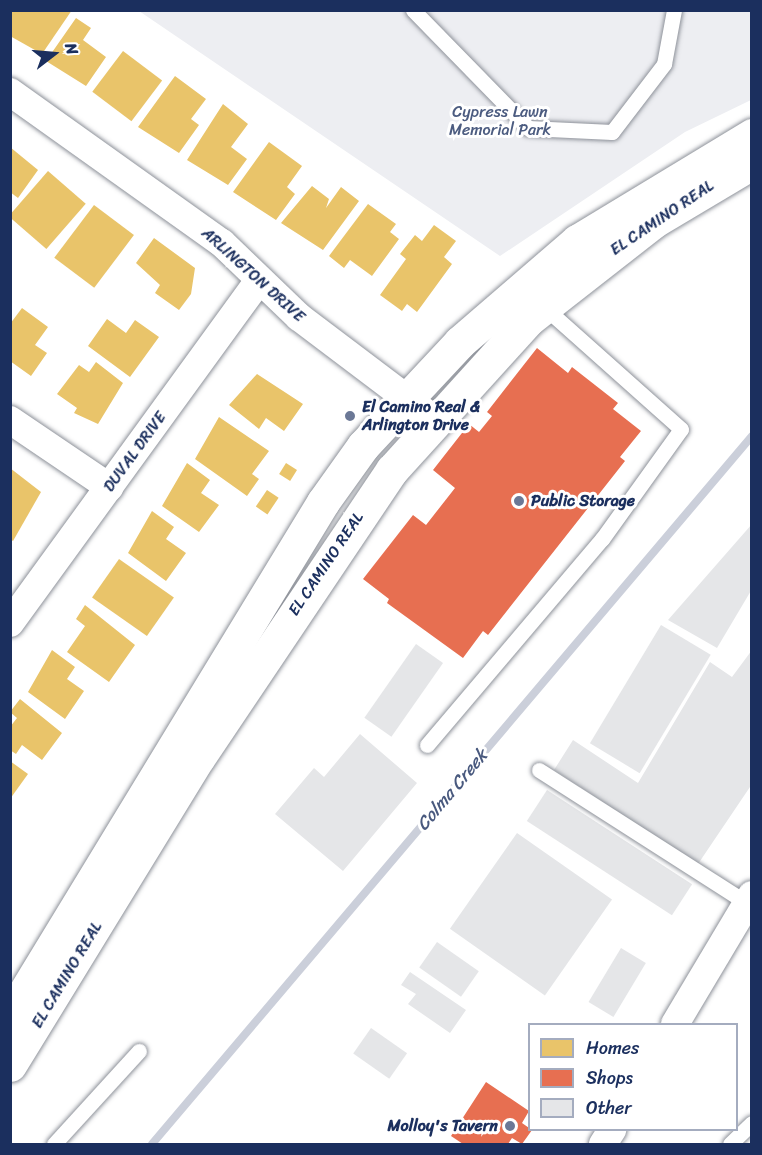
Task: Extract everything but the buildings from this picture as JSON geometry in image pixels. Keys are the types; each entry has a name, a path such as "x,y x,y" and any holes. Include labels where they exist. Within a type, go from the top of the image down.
{"main road":[{"name":"EL CAMINO REAL","path":"10,1016 323,502 405,398 508,296 578,241 752,135"},
{"name":"EL CAMINO REAL","path":"10,1065 212,737 352,525 434,419 544,307 653,222 752,163"}],"street":[{"name":"ARLINGTON DRIVE","path":"10,92 222,243 259,280 434,419"},
{"name":"DUVAL DRIVE","path":"10,623 259,280"},
{"path":"10,420 109,487"},
{"path":"676,1023 749,899"},
{"path":"603,1144 611,1131"}],"lane":[{"path":"413,10 528,128 612,132 664,64 674,10"},
{"path":"427,745 602,539 681,429 544,307"},
{"path":"539,770 749,899"},
{"path":"54,1144 139,1051"},
{"path":"730,1144 752,1123"}],"green space":[{"name":"Cypress Lawn Memorial Park","path":"139,11 751,11 751,100 685,132 500,256"}],"waterway":[{"name":"Colma Creek","path":"152,1144 752,436"}],"place":[{"name":"El Camino Real & Arlington Drive","path":"350,416"},
{"name":"Public Storage","path":"519,501"},
{"name":"Molloy's Tavern","path":"510,1126"}]}
